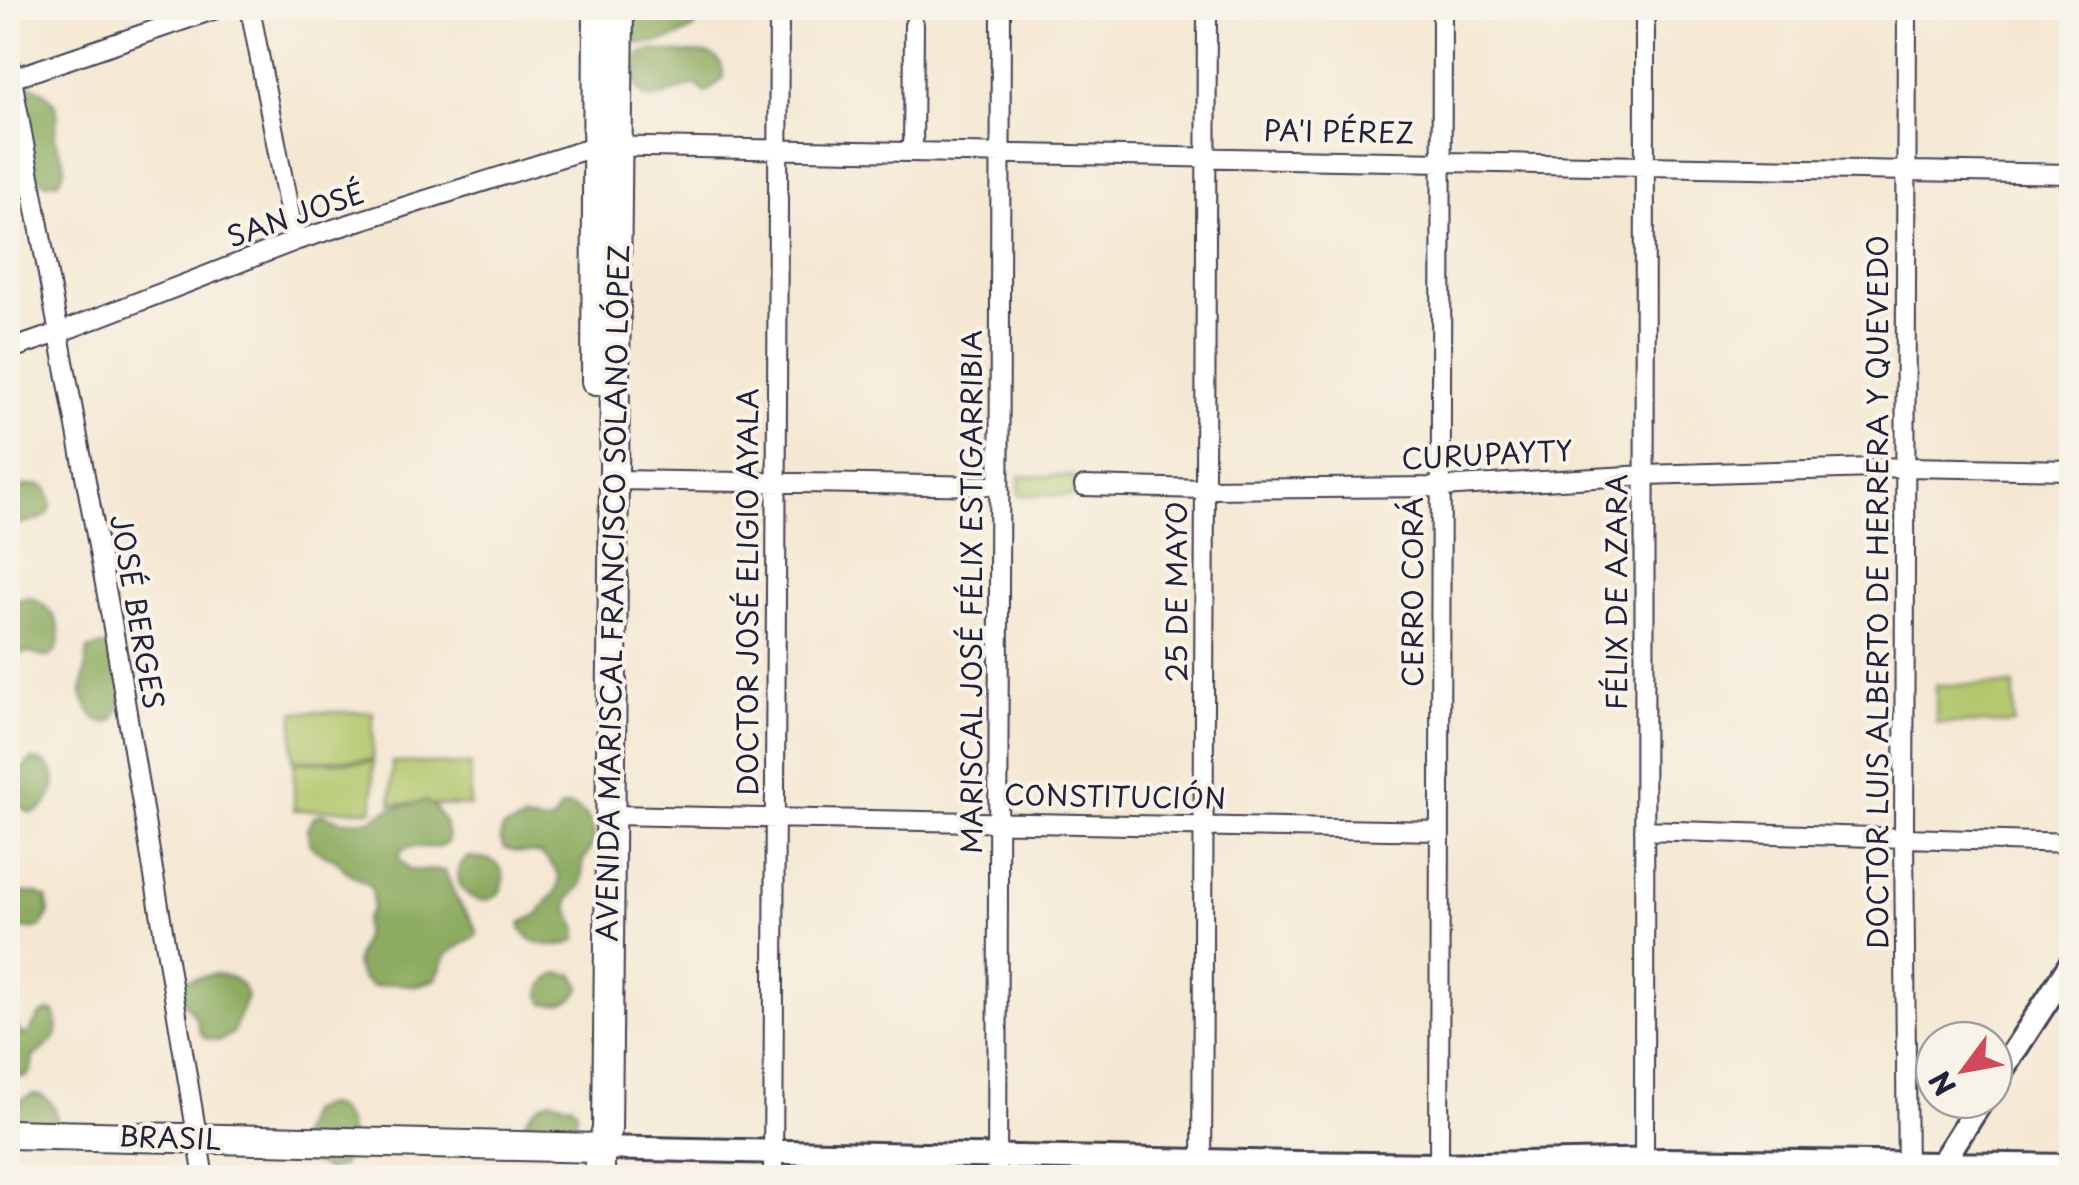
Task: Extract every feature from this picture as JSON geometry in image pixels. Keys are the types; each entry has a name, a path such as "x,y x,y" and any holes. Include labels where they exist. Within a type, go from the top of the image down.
{"highway":[{"name":"AVENIDA MARISCAL FRANCISCO SOLANO LÓPEZ","path":"598,8 607,145 614,480 607,1130 601,1148 600,1178"},
{"name":"AVENIDA MARISCAL FRANCISCO SOLANO LÓPEZ","path":"601,1148 592,1138 594,685 607,145 619,8"},
{"path":"594,685 599,706 600,789 611,815"},
{"name":"BRASIL","path":"8,1134 601,1148"}],"main road":[{"path":"2014,1051 2072,962"},
{"path":"1938,1170 1969,1120"},
{"name":"BRASIL","path":"601,1148 773,1151 997,1167 1202,1170 1938,1170 2072,1166"}],"street":[{"path":"10,79 219,8"},
{"path":"250,8 294,241"},
{"name":"DOCTOR JOSÉ ELIGIO AYALA","path":"773,1178 779,8"},
{"name":"MARISCAL JOSÉ FÉLIX ESTIGARRIBIA","path":"997,1167 1002,8"},
{"name":"25 DE MAYO","path":"1202,1170 1207,8"},
{"name":"CERRO CORÁ","path":"1439,1171 1442,8"},
{"name":"FÉLIX DE AZARA","path":"1644,1169 1645,8"},
{"name":"DOCTOR LUIS ALBERTO DE HERRERA Y QUEVEDO","path":"1907,8 1904,838 1907,1170"},
{"path":"913,151 914,25"},
{"name":"JOSÉ BERGES","path":"8,57 116,642 204,1178"},
{"name":"SAN JOSÉ","path":"8,350 294,241 607,145"},
{"name":"PA'I PÉREZ","path":"607,145 2072,174"},
{"name":"CURUPAYTY","path":"1084,486 1441,487 1644,475 1906,468 2072,470"},
{"path":"614,480 998,486"},
{"name":"CONSTITUCIÓN","path":"611,815 1439,831"},
{"path":"1644,830 2072,843"}],"green space":[{"path":"621,8 653,8 691,16 696,22 694,29 672,39 630,42"},
{"path":"653,50 716,57 723,69 723,79 705,93 696,84 664,96 647,97 636,83 633,67 639,54"},
{"path":"8,81 35,87 54,103 56,143 64,163 58,181 44,183 8,141"},
{"path":"1019,476 1074,476 1074,496 1019,495"},
{"path":"24,486 46,487 50,500 47,514 8,527 8,497"},
{"path":"28,597 41,603 55,619 59,633 57,648 47,657 24,653 8,660 8,613 15,602"},
{"path":"102,646 122,654 133,673 110,723 97,721 82,694 88,650"},
{"path":"1936,685 2014,685 2014,724 1936,723"},
{"path":"294,712 373,712 373,760 293,760"},
{"path":"32,760 45,763 54,780 43,807 28,812 16,801 12,789 19,773"},
{"path":"294,762 373,762 373,810 294,810"},
{"path":"392,762 471,765 470,806 391,804"},
{"path":"425,801 441,818 448,841 437,847 407,848 399,858 409,870 445,871 477,935 447,954 436,979 416,986 394,983 373,987 361,978 355,964 373,893 370,886 335,859 315,850 307,829 315,816 322,814 342,821 370,820 389,809"},
{"path":"568,806 581,811 590,821 593,840 583,861 581,884 568,903 576,940 547,945 527,936 521,923 540,914 557,890 559,876 540,854 504,848 501,836 504,828 525,820 553,821 561,808"},
{"path":"469,857 498,865 503,885 494,897 475,899 462,888 458,871"},
{"path":"16,892 46,898 49,913 42,926 18,928 8,911 9,895"},
{"path":"559,973 574,975 581,987 565,1002 543,1003 543,985"},
{"path":"215,974 235,980 247,997 232,1034 220,1041 205,1038 200,1032 196,1018 183,1000 181,985 186,980"},
{"path":"47,1011 54,1012 57,1034 33,1057 26,1077 19,1077 8,1068 8,1020 14,1022 21,1034 28,1034"},
{"path":"32,1094 51,1103 57,1124 8,1123 8,1108"},
{"path":"551,1100 577,1110 575,1124 560,1135 524,1138 524,1125 530,1114"},
{"path":"329,1105 343,1116 349,1141 342,1166 328,1171 297,1159 293,1152 308,1112"}]}
